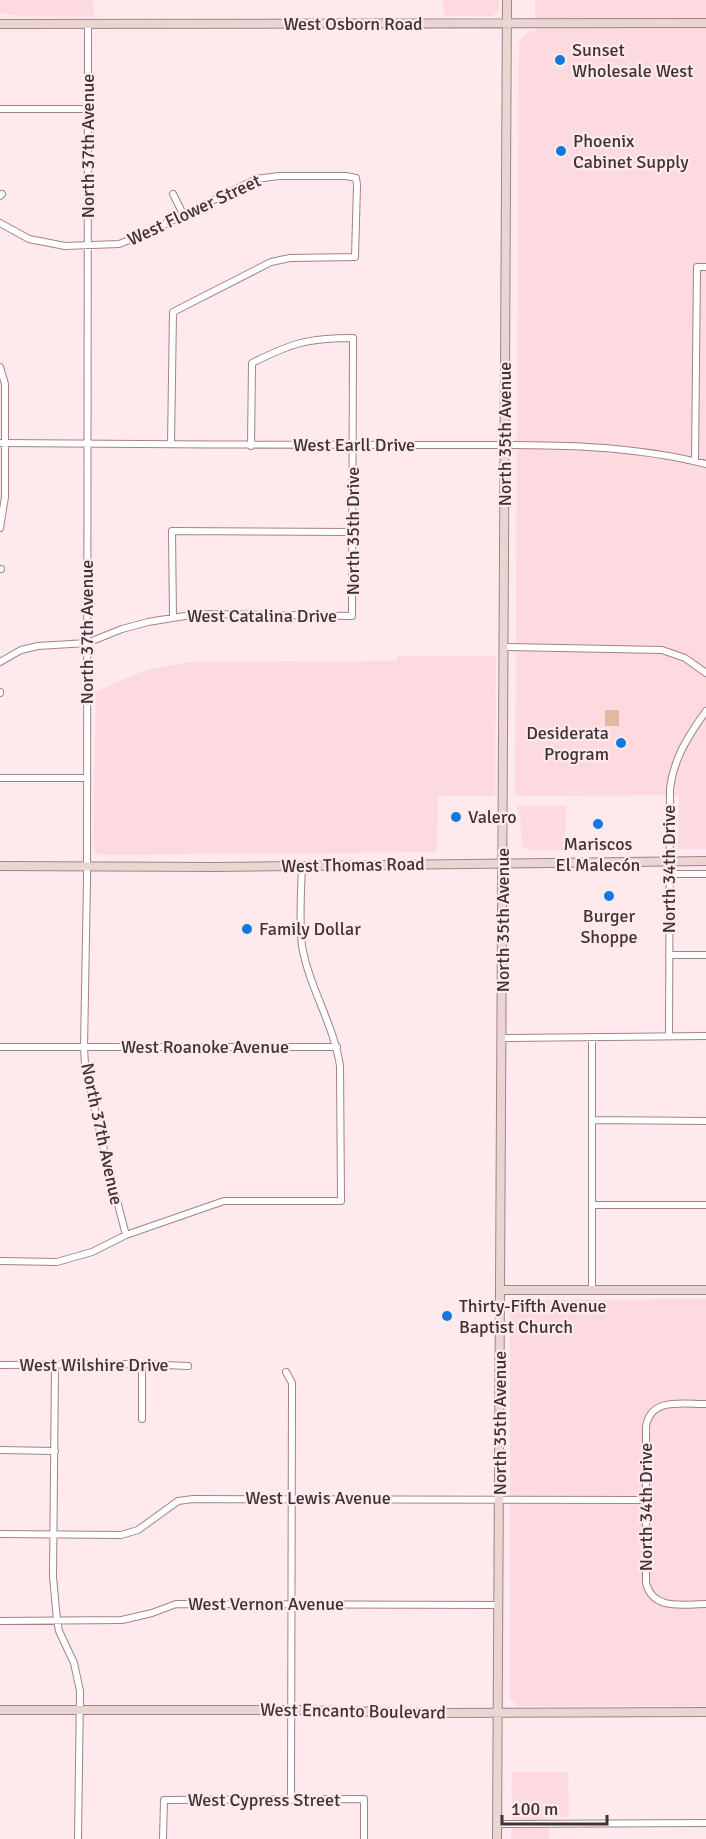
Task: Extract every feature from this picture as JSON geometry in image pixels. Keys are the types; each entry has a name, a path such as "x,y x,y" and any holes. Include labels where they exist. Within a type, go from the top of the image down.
{"main road":[{"name":"North 35th Avenue","path":"497,1839 507,0"},
{"name":"West Osborn Road","path":"0,24 706,23"},
{"name":"West Thomas Road","path":"0,866 302,866 706,861"},
{"path":"500,1290 706,1290"},
{"name":"West Encanto Boulevard","path":"0,1710 706,1712"}],"street":[{"name":"North 37th Avenue","path":"88,24 87,867 84,1048 104,1150 126,1235"},
{"path":"0,109 88,109"},
{"name":"West Flower Street","path":"0,223 29,239 65,246 119,244 132,240 243,184 267,176 356,178 355,257 290,258 271,262 173,312 171,444"},
{"path":"173,194 183,214"},
{"path":"695,461 697,267 706,267"},
{"name":"North 35th Drive","path":"252,446 252,363 283,347 309,340 353,338 352,616"},
{"path":"0,367 4,384 2,443 5,497 0,528"},
{"name":"West Earll Drive","path":"2,443 252,446 561,445 619,448 706,464"},
{"path":"173,618 172,531 352,532"},
{"name":"West Catalina Drive","path":"0,662 21,650 38,646 87,643 122,629 197,614 352,616"},
{"path":"504,646 662,650 685,658 706,673"},
{"name":"North 34th Drive","path":"669,1036 669,800 672,773 684,742 706,711"},
{"path":"0,778 86,778"},
{"path":"0,1261 57,1262 92,1252 126,1235 224,1201 341,1201 340,1066 337,1047 302,945 302,866"},
{"path":"670,874 706,874"},
{"path":"669,955 706,955"},
{"path":"502,1038 706,1036"},
{"path":"592,1037 592,1290"},
{"name":"West Roanoke Avenue","path":"0,1047 337,1047"},
{"path":"592,1120 706,1120"},
{"path":"592,1205 706,1204"},
{"path":"142,1364 142,1419"},
{"name":"West Wilshire Drive","path":"0,1365 188,1366"},
{"path":"55,1365 53,1578 59,1631 79,1680 78,1839"},
{"path":"286,1372 292,1383 291,1800"},
{"name":"North 34th Drive","path":"706,1404 658,1406 652,1411 646,1427 646,1583 649,1593 657,1601 668,1604 706,1604"},
{"path":"0,1450 55,1451"},
{"name":"West Lewis Avenue","path":"0,1534 121,1535 138,1530 178,1501 193,1498 646,1500"},
{"name":"West Vernon Avenue","path":"0,1621 122,1620 152,1613 176,1604 499,1605"},
{"name":"West Cypress Street","path":"163,1839 164,1800 364,1799 364,1839"},
{"path":"497,1824 706,1823"}],"shaded area":[{"path":"0,0 93,0 94,17 19,16 0,12"},
{"path":"443,0 499,0 499,10 493,16 444,16"},
{"path":"535,0 706,0 706,849 678,849 679,795 515,796 519,42 529,31 535,32"},
{"path":"397,656 496,656 495,796 438,796 437,852 102,855 95,853 93,844 96,692 135,674 189,662 397,661"},
{"path":"605,710 619,710 619,726 605,726"},
{"path":"516,806 566,806 566,850 529,850 522,846 520,817"},
{"path":"706,1299 706,1706 519,1706 510,1699 510,1300"},
{"path":"512,1772 568,1772 569,1817 549,1817 549,1839 511,1839"}],"place":[{"name":"Sunset Wholesale West","path":"560,60"},
{"name":"Phoenix Cabinet Supply","path":"561,151"},
{"name":"Desiderata Program","path":"621,743"},
{"name":"Valero","path":"456,817"},
{"name":"Mariscos El Malecón","path":"598,824"},
{"name":"Burger Shoppe","path":"609,896"},
{"name":"Family Dollar","path":"247,929"},
{"name":"Thirty-Fifth Avenue Baptist Church","path":"447,1316"}]}
